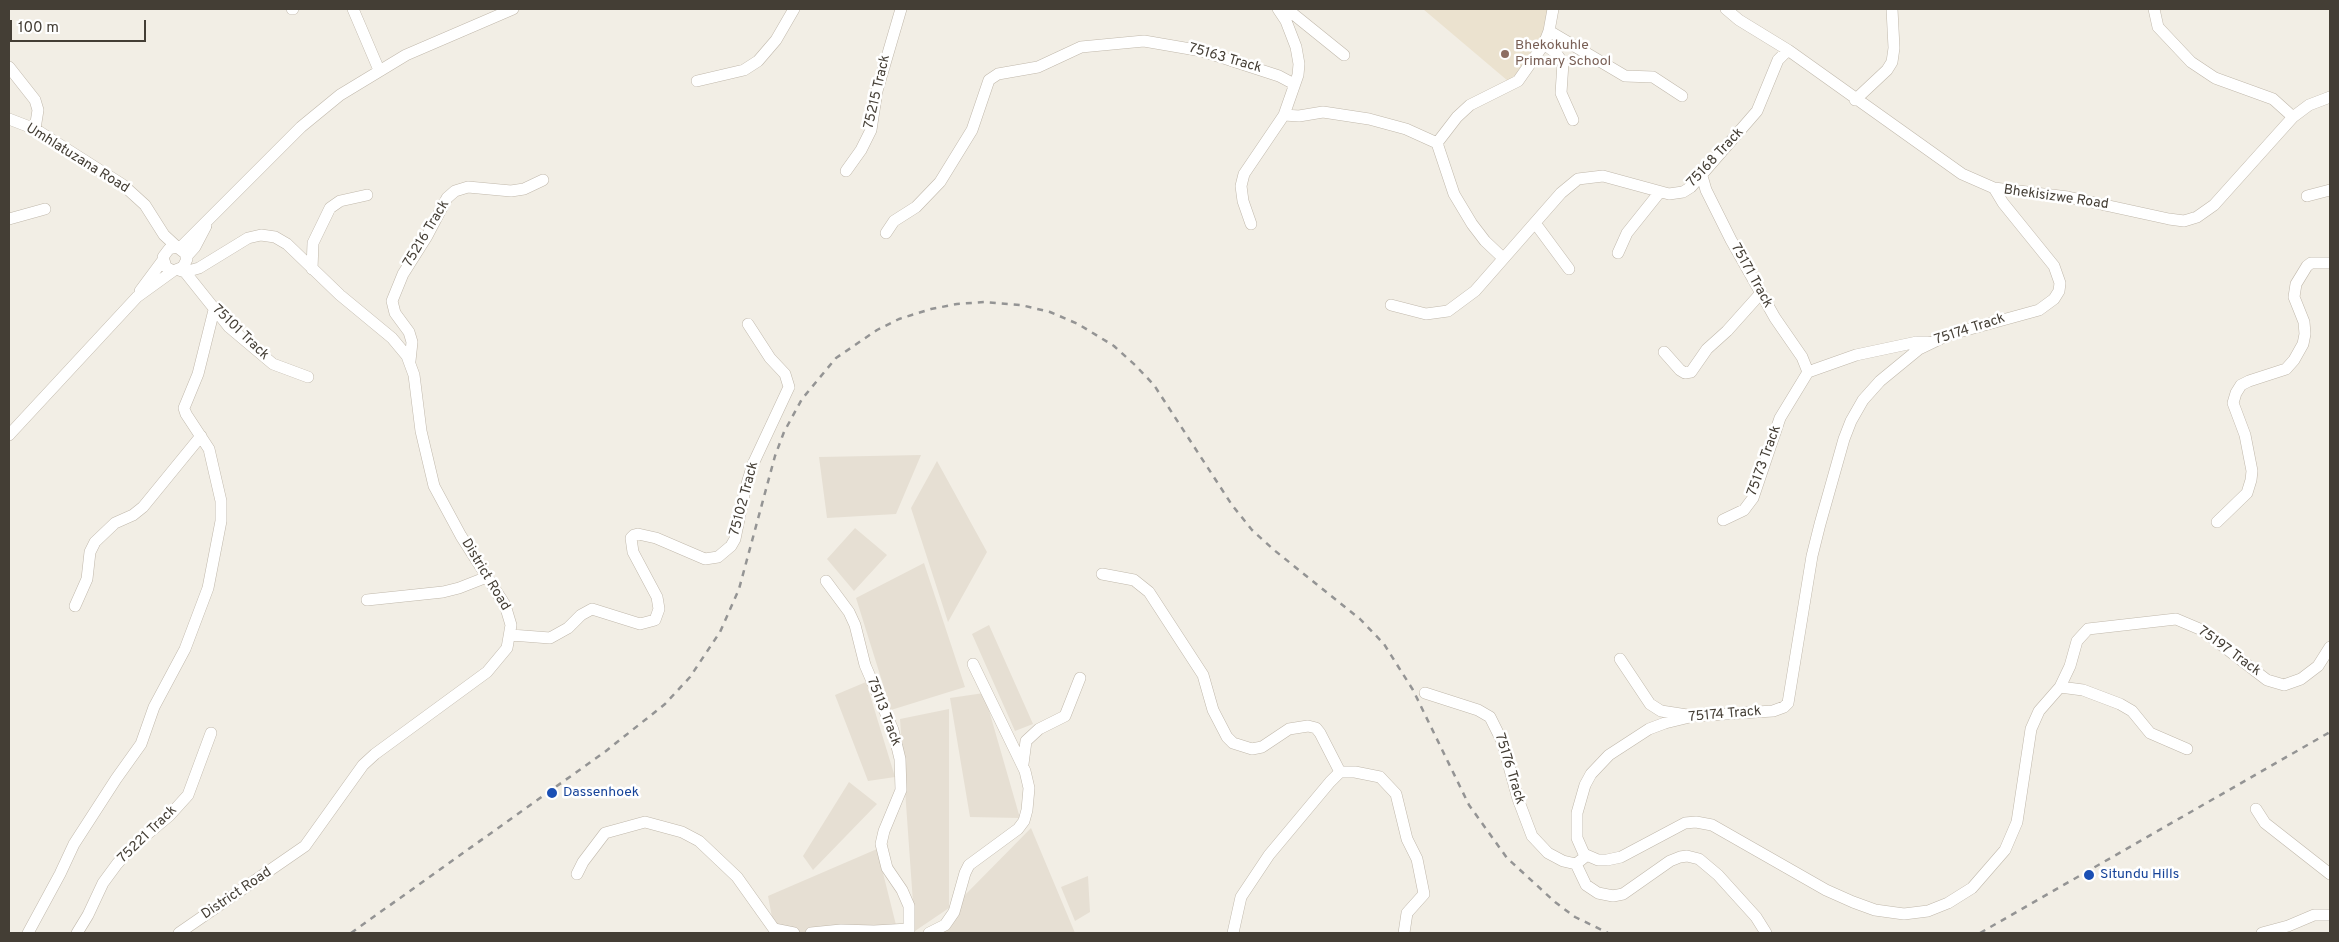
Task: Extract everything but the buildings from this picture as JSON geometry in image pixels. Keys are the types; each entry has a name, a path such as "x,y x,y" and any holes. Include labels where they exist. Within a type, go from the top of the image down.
{"street":[{"path":"352,9 379,70"},
{"path":"137,297 179,271 183,267 182,253 212,216 301,127 340,95 406,55 513,9"},
{"path":"697,81 744,70 758,62 776,40 794,9"},
{"name":"75215 Track","path":"846,171 861,150 871,130 877,91 901,9"},
{"path":"1250,224 1243,201 1241,186 1244,174 1284,115 1298,74 1298,55 1286,21 1278,9"},
{"path":"1287,9 1344,55"},
{"path":"1436,143 1457,117 1470,105 1518,81 1544,44 1549,31 1553,9"},
{"name":"Bhekisizwe Road","path":"1726,9 1739,20 1788,50 1855,100 1962,174 1994,188 2068,197 2169,219 2184,221 2198,218 2214,205 2293,117 2309,105 2330,97"},
{"path":"1855,100 1887,70 1892,62 1894,48 1892,9"},
{"path":"2154,9 2158,27 2191,62 2215,78 2273,99 2293,117"},
{"path":"1549,31 1625,76 1653,77 1682,96"},
{"name":"75163 Track","path":"886,234 894,221 916,206 940,182 972,130 988,80 998,74 1038,66 1081,47 1144,42 1169,44 1222,56 1279,76 1294,84"},
{"path":"1544,44 1556,53 1563,63 1562,93 1573,120"},
{"name":"75168 Track","path":"1391,305 1426,314 1448,311 1475,291 1567,187 1578,180 1590,176 1603,176 1659,193 1683,192 1702,176 1757,111 1778,60 1788,50"},
{"path":"9,68 29,90 35,100 38,110 35,129"},
{"path":"1284,115 1299,116 1322,112 1369,119 1406,129 1436,143 1454,194 1485,242 1503,258"},
{"name":"Umhlatuzana Road","path":"9,119 35,129 123,186 145,205 159,227 182,253"},
{"name":"75171 Track","path":"1702,176 1718,215 1761,293 1802,357 1808,372"},
{"name":"75216 Track","path":"410,361 412,342 409,332 395,313 392,301 402,274 427,236 447,198 454,191 468,187 511,191 524,189 543,180"},
{"name":"75174 Track","path":"1586,856 1576,838 1577,813 1585,785 1591,774 1609,755 1649,730 1694,716 1773,711 1784,707 1788,703 1812,556 1850,422 1863,400 1880,382 1918,349 1977,326 2039,310 2054,299 2059,291 2060,283 2054,266 2003,203 1994,188"},
{"path":"2307,196 2330,190"},
{"path":"1618,253 1626,233 1659,193"},
{"path":"312,269 313,243 330,208 340,201 354,200 367,195"},
{"path":"9,219 45,208"},
{"path":"1535,223 1569,269"},
{"name":"Umhlatuzana Road","path":"159,227 163,259"},
{"name":"District Road","path":"178,933 305,846 363,766 387,744 487,672 505,651 511,635 509,615 434,486 420,430 416,386 410,361 392,338 312,269 287,244 274,237 267,235 248,238 207,264 179,271"},
{"path":"9,435 137,297 169,248 182,253 192,263 207,264"},
{"path":"163,259 166,267 179,271"},
{"path":"2217,522 2247,493 2251,480 2248,445 2234,403 2236,393 2248,381 2286,368 2303,344 2304,322 2294,297 2294,292 2306,266 2314,262 2330,263"},
{"name":"75101 Track","path":"179,271 229,326 273,364 308,377"},
{"path":"1664,352 1680,370 1685,373 1691,372 1707,349 1727,331 1761,293"},
{"path":"28,933 74,844 141,744 154,707 196,625 208,588 221,521 220,501 209,449 186,414 185,403 198,374 214,310"},
{"name":"75102 Track","path":"511,635 550,638 558,636 586,611 592,609 640,624 655,620 659,609 657,597 633,552 631,538 638,534 649,536 705,559 718,558 726,551 735,539 745,490 753,464 764,436 789,387 785,374 770,358 748,324"},
{"path":"1808,372 1872,350 1917,342 1931,343"},
{"name":"75173 Track","path":"1724,520 1738,514 1753,498 1780,418 1808,372"},
{"path":"75,606 87,579 90,552 95,542 115,523 133,515 143,507 201,436"},
{"path":"1102,574 1134,580 1149,592 1203,675 1213,710 1227,737 1233,743 1252,749 1262,747 1289,729 1297,726 1316,728 1340,772"},
{"path":"367,600 459,588 486,577"},
{"name":"75113 Track","path":"826,581 849,612 855,625 864,665 893,730 900,760 902,782 899,799 884,831 881,844 887,868 902,890 909,906 909,931"},
{"name":"75197 Track","path":"2060,687 2070,666 2077,641 2088,629 2100,627 2168,619 2189,623 2202,630 2260,675 2277,684 2284,685 2301,679 2318,666 2330,647"},
{"path":"1620,658 1650,704 1661,711 1694,716"},
{"path":"929,933 945,925 954,912 965,873 969,866 1018,829 1024,820 1027,810 1028,788 1023,764 973,664"},
{"path":"1023,764 1026,741 1039,729 1065,716 1080,678"},
{"path":"1766,933 1756,917 1718,875 1692,856 1680,857 1670,861 1640,884 1623,894 1613,896 1605,896 1591,889 1581,877 1576,864 1586,856 1606,860 1621,857 1685,823 1712,825 1826,890 1854,902 1876,910 1904,914 1928,911 1948,904 1972,888 2005,850 2017,822 2031,729 2038,711 2060,687 2098,695 2128,708 2150,734 2187,750"},
{"name":"75176 Track","path":"1425,694 1436,699 1478,710 1490,717 1507,756 1518,799 1532,836 1548,853 1563,861 1576,864"},
{"name":"75221 Track","path":"77,933 103,883 117,864 132,847 169,816 188,795 211,733"},
{"path":"1233,933 1241,897 1269,855 1340,772 1363,772 1380,777 1396,794 1407,840 1417,859 1424,894 1407,913 1404,933"},
{"path":"2256,808 2266,822 2330,874"},
{"path":"577,874 583,862 605,833 646,822 655,824 682,832 699,841 737,877 774,929 794,933"},
{"path":"2262,933 2288,926 2314,915 2330,914"},
{"path":"811,933 841,930 909,931"}],"shaded area":[{"name":"Bhekokuhle Primary School","path":"1423,9 1547,9 1547,26 1544,39 1522,70 1508,81"},
{"path":"921,455 896,514 827,518 819,457"},
{"path":"937,461 987,552 948,622 911,508"},
{"path":"855,528 887,555 854,591 827,559"},
{"path":"924,563 965,687 891,710 856,598"},
{"path":"989,625 1033,724 1015,731 972,634"},
{"path":"866,682 895,777 868,781 835,695"},
{"path":"984,693 1020,818 970,817 950,698"},
{"path":"949,709 949,908 915,931 900,719"},
{"path":"849,782 877,804 813,870 803,856"},
{"path":"1031,828 1075,933 938,933 963,897"},
{"path":"877,849 898,933 775,933 768,896"},
{"path":"1088,876 1090,912 1075,921 1061,887"}],"railway":[{"path":"351,933 606,751 665,704 690,677 720,632 739,589 775,456 784,432 802,399 836,358 877,330 899,319 931,309 957,304 985,302 1021,305 1050,312 1078,324 1114,346 1135,365 1154,385 1232,505 1252,530 1360,619 1384,644 1413,690 1469,805 1507,858 1555,902 1575,917 1608,933"},
{"path":"1980,933 2330,732"}],"place":[{"name":"Bhekokuhle Primary School","path":"1505,54"},
{"name":"Dassenhoek","path":"552,793"},
{"name":"Situndu Hills","path":"2089,875"}]}
